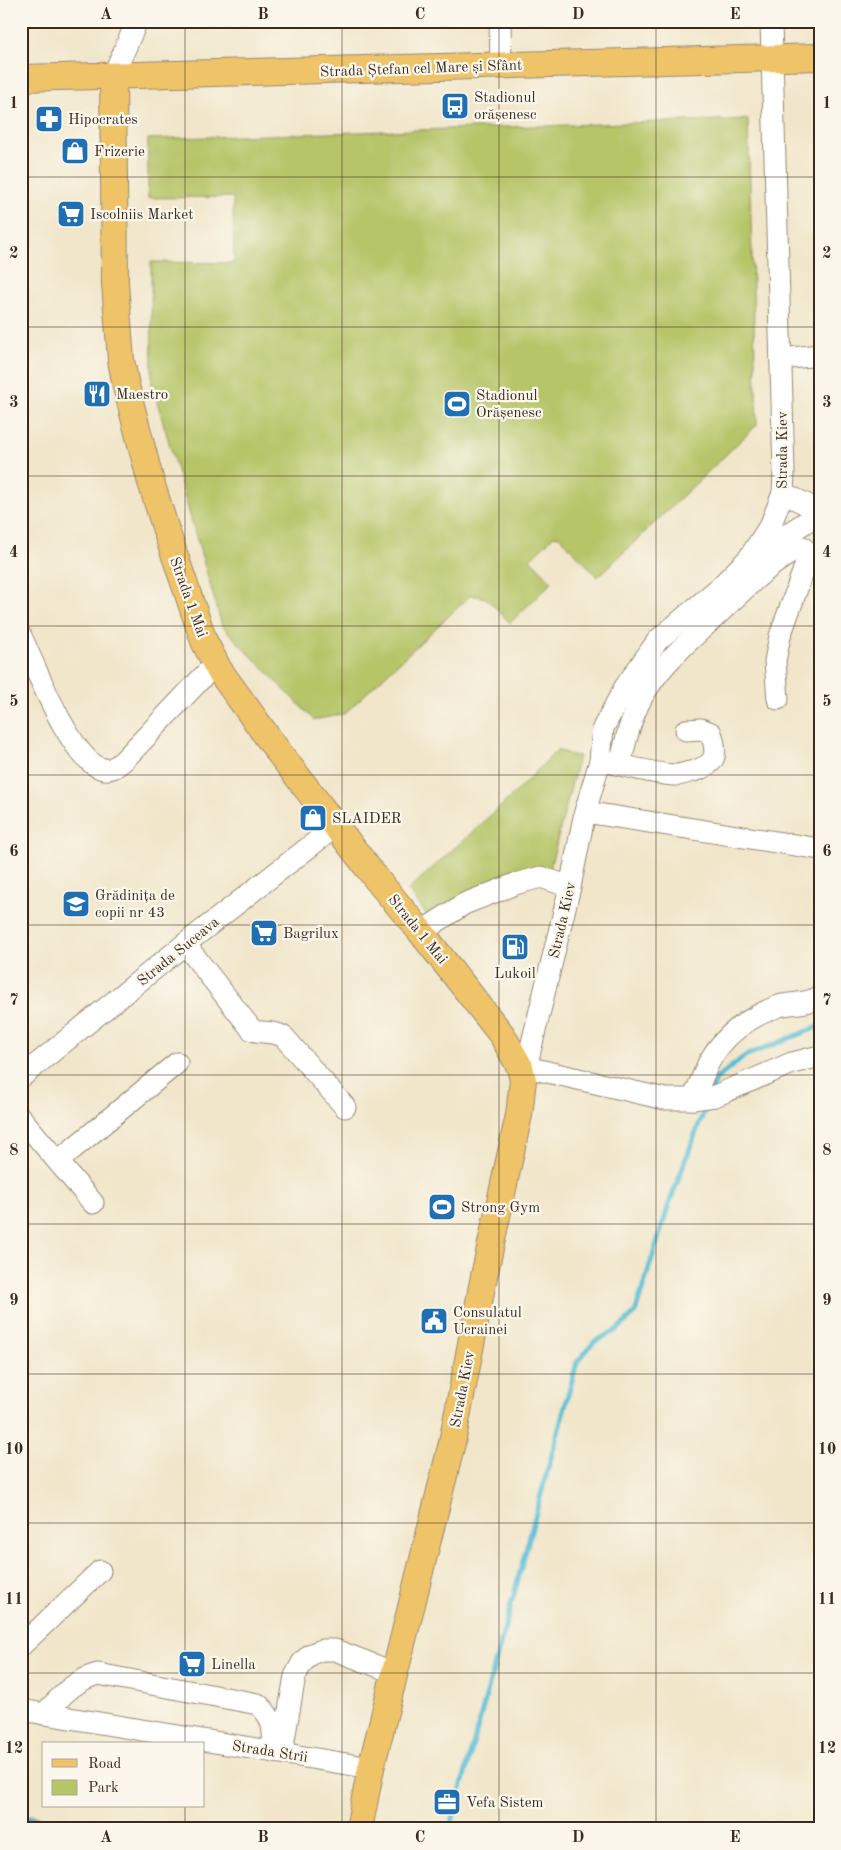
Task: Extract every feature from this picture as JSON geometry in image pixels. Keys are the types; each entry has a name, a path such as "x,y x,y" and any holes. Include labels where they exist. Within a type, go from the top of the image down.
{"main road":[{"name":"Strada Ștefan cel Mare și Sfânt","path":"21,78 820,57"},
{"name":"Strada 1 Mai","path":"113,76 115,284 121,360 150,478 204,641 238,696 378,881 422,932 502,1035 525,1074"},
{"name":"Strada Kiev","path":"359,1829 371,1768 452,1442 484,1276 519,1115 525,1074"}],"street":[{"name":"Strada 1 Mai","path":"113,76 137,21"},
{"path":"500,21 501,66"},
{"name":"Strada Kiev","path":"525,1074 570,887 585,812 610,763 603,728 625,687 658,640 720,587 749,558 771,524 783,494 781,359 770,21"},
{"path":"781,359 820,355"},
{"path":"783,494 820,512"},
{"path":"749,558 820,512"},
{"path":"686,730 701,729 711,733 716,751 715,756 703,768 676,775 610,763 646,690 672,658 764,572 802,547 807,551 808,558 780,636 775,661 778,700"},
{"path":"21,636 55,710 82,754 89,762 100,768 108,769 115,767 124,760 216,663"},
{"path":"585,812 820,849"},
{"name":"Strada Suceava","path":"21,1077 185,944 336,826"},
{"path":"422,932 464,904 515,884 540,877 570,887"},
{"path":"185,944 252,1030 278,1033 284,1037 345,1107"},
{"path":"703,1098 710,1061 721,1045 736,1030 765,1012 781,1005 811,1000 820,996"},
{"path":"525,1074 665,1098 703,1098 792,1063 820,1056"},
{"path":"58,1161 178,1062"},
{"path":"21,1118 93,1203"},
{"path":"21,1646 100,1571"},
{"path":"278,1753 295,1676 302,1663 311,1654 322,1650 335,1650 395,1673"},
{"path":"44,1714 74,1684 98,1674 258,1704 268,1713 278,1753"},
{"name":"Strada Strîi","path":"21,1710 371,1768"}],"green space":[{"name":"Stadionul Orășenesc","path":"748,119 757,425 598,577 558,535 554,536 530,559 552,582 510,623 486,598 471,595 344,714 314,720 222,626 152,384 151,262 234,263 233,197 148,198 148,139"},
{"path":"558,749 570,755 579,756 549,872 430,919 408,890 512,796"}],"water":[{"path":"21,1814 100,1827 109,1829 21,1829"}],"waterway":[{"path":"712,1091 716,1079 745,1056 820,1026"},
{"path":"450,1829 577,1362 594,1342 618,1329 635,1313 669,1204 707,1103"}],"place":[{"name":"Stadionul orășenesc","path":"455,106"},
{"name":"Hipocrates","path":"49,119"},
{"name":"Frizerie","path":"75,151"},
{"name":"Iscolniis Market","path":"71,214"},
{"name":"Maestro","path":"97,394"},
{"name":"Stadionul Orășenesc","path":"457,404"},
{"name":"SLAIDER","path":"313,818"},
{"name":"Grădinița de copii nr 43","path":"76,904"},
{"name":"Bagrilux","path":"264,933"},
{"name":"Lukoil","path":"515,947"},
{"name":"Strong Gym","path":"442,1207"},
{"name":"Consulatul Ucrainei","path":"434,1321"},
{"name":"Linella","path":"192,1664"},
{"name":"Vefa Sistem","path":"447,1802"}]}
